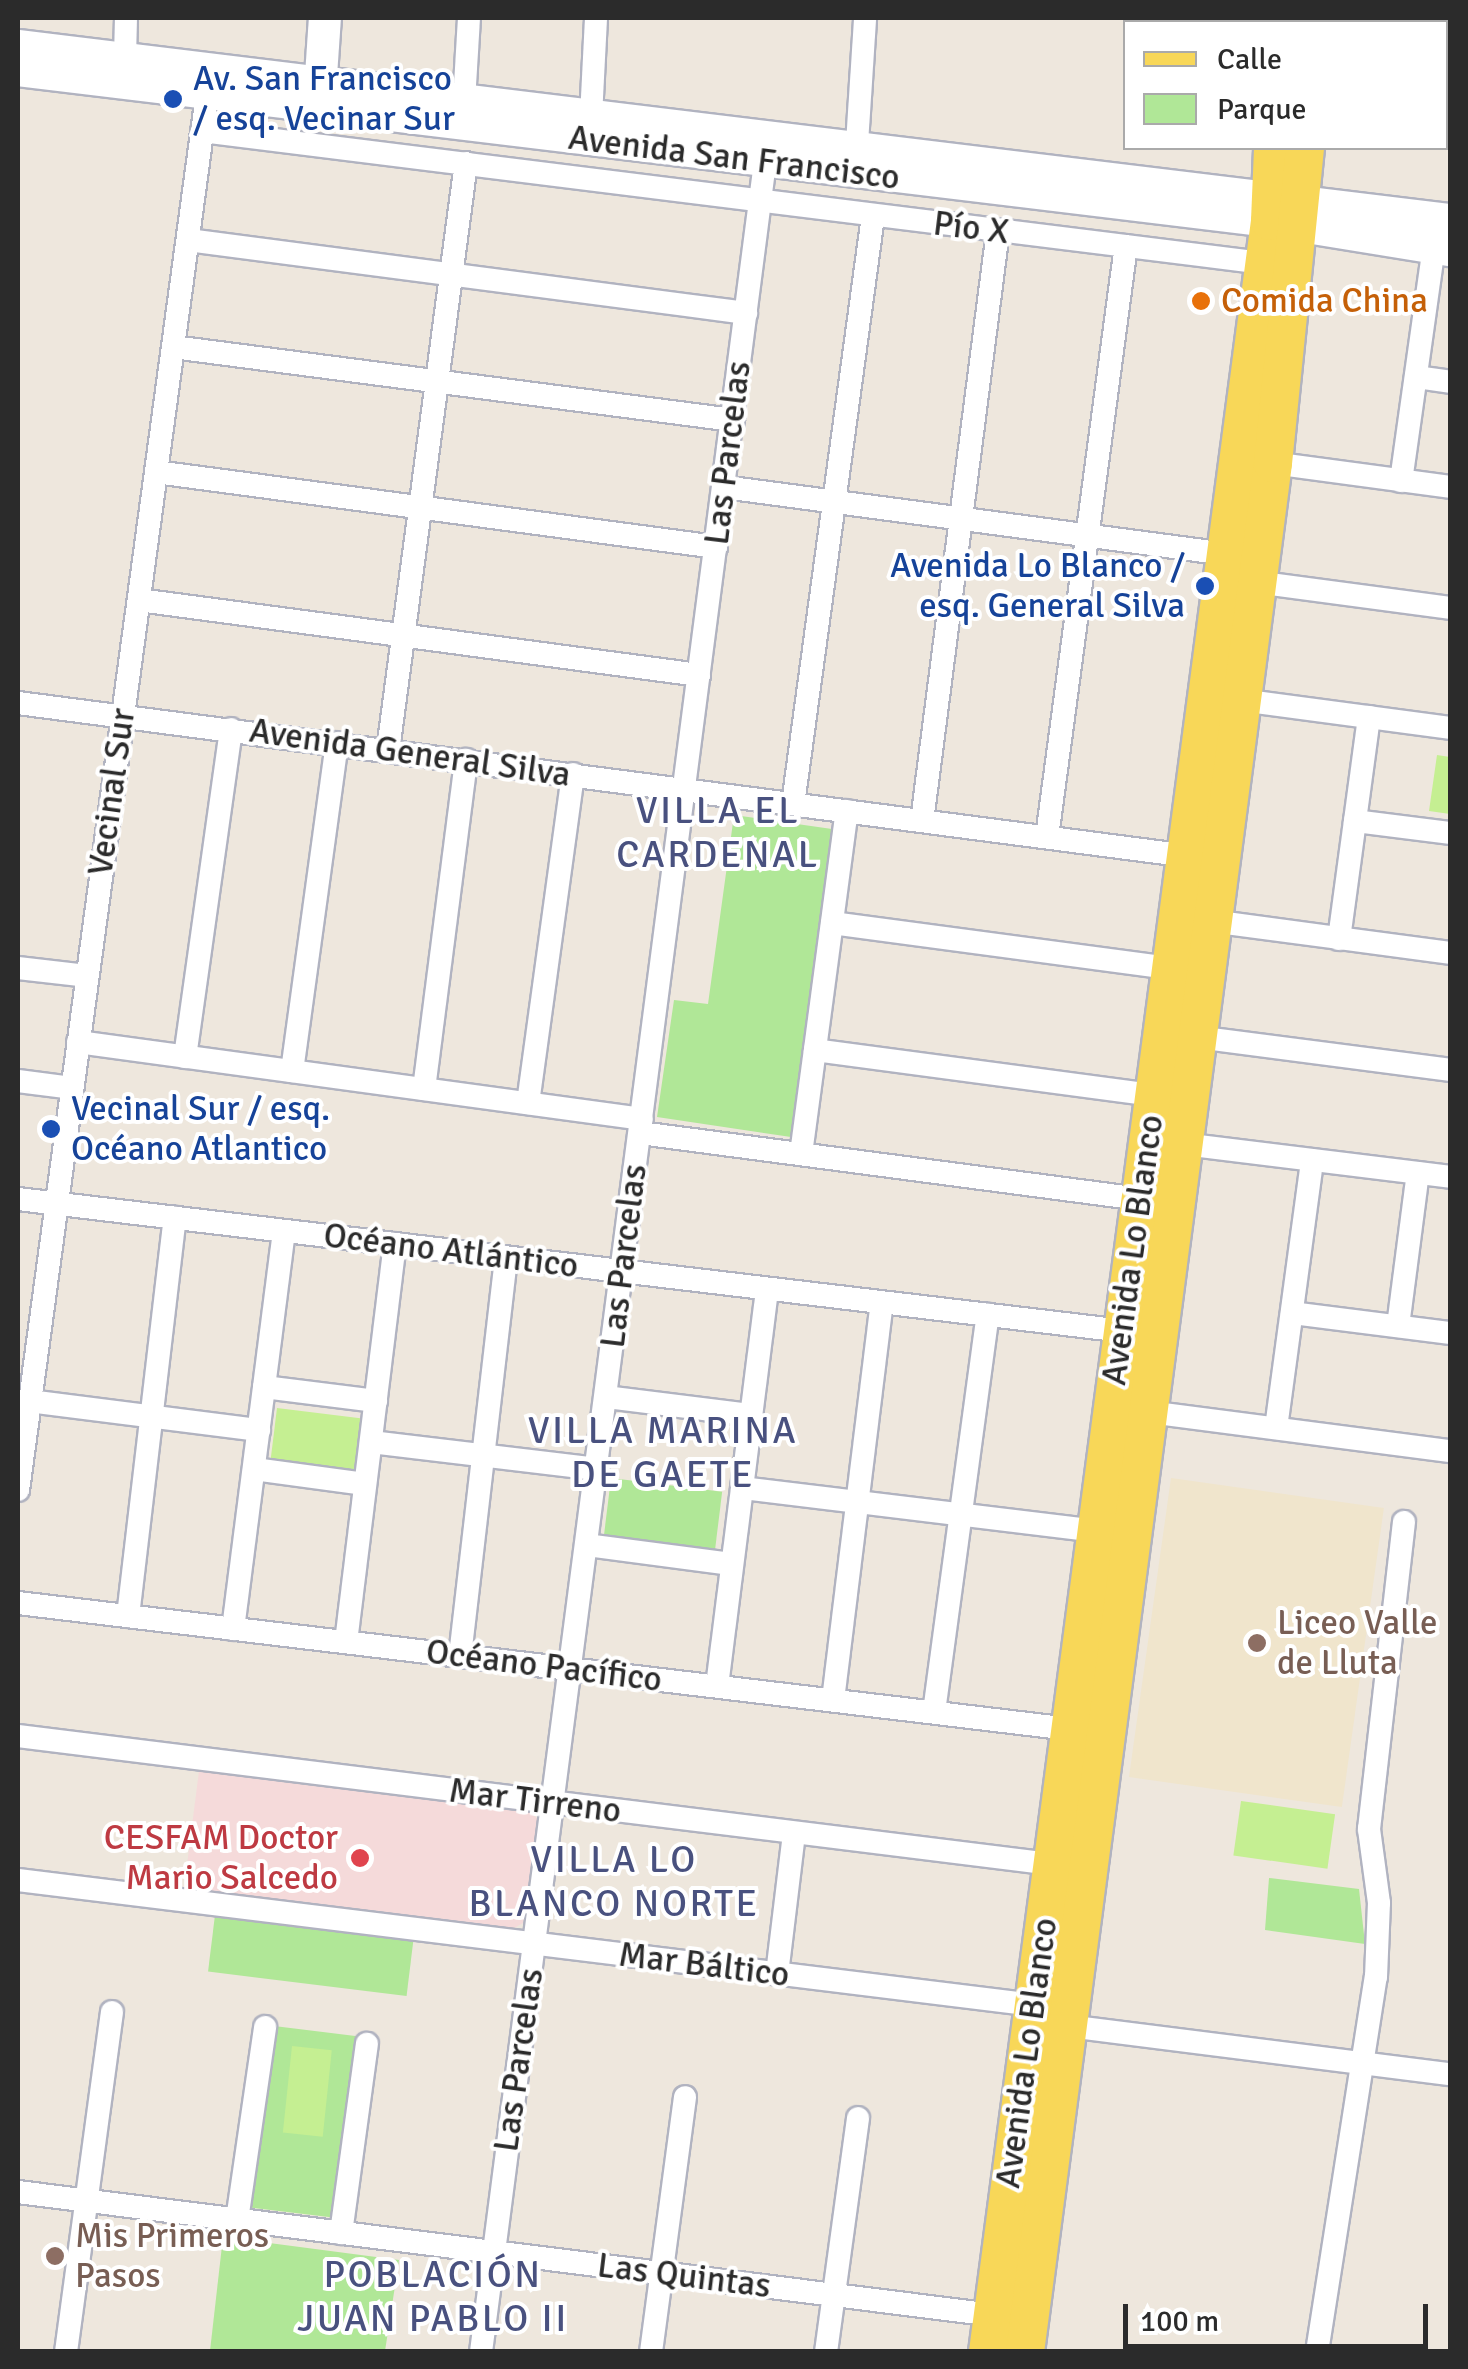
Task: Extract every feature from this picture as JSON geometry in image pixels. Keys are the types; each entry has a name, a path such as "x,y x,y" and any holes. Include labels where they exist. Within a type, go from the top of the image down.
{"main road":[{"path":"320,97 325,18"},
{"name":"Avenida San Francisco","path":"18,46 125,58 320,97 766,161 856,159"},
{"name":"Avenida San Francisco","path":"18,70 207,95 464,102 592,117 856,159 1286,210 1445,239"},
{"name":"Avenida Lo Blanco","path":"990,2333 1171,968 1241,700 1272,463 1286,210 1273,150"},
{"name":"Avenida Lo Blanco","path":"1025,2352 1211,921 1202,858 1226,554 1264,262 1286,210 1304,150"},
{"path":"1078,1673 1115,1678"}],"street":[{"path":"125,58 126,18"},
{"path":"464,102 469,18"},
{"path":"592,117 596,18"},
{"path":"856,159 864,18"},
{"name":"Vecinal Sur","path":"18,1490 207,95"},
{"name":"Pío X","path":"202,132 1264,262"},
{"name":"Las Parcelas","path":"481,2352 766,161"},
{"path":"388,750 466,163"},
{"path":"793,804 873,216"},
{"path":"922,821 998,231"},
{"path":"1400,480 1416,377 1445,239"},
{"path":"188,240 746,313"},
{"path":"1047,837 1126,246"},
{"path":"173,347 732,420"},
{"path":"1416,377 1450,382"},
{"path":"1272,463 1450,488"},
{"path":"156,472 716,547"},
{"path":"724,487 1226,554"},
{"path":"1256,582 1450,608"},
{"path":"138,600 699,675"},
{"path":"1241,700 1450,728"},
{"name":"Avenida General Silva","path":"18,703 1202,858"},
{"path":"1339,938 1369,718"},
{"path":"185,1057 231,729"},
{"path":"292,1071 337,743"},
{"path":"424,1089 466,760"},
{"path":"528,1103 573,774"},
{"path":"801,1154 847,811"},
{"path":"1355,821 1450,833"},
{"path":"1211,921 1450,954"},
{"path":"832,923 1171,968"},
{"path":"18,968 88,976"},
{"path":"1197,1037 1450,1070"},
{"path":"78,1042 528,1103 801,1154 1140,1199"},
{"path":"815,1050 1154,1095"},
{"path":"18,1081 72,1088"},
{"path":"1184,1144 1450,1177"},
{"path":"1276,1428 1312,1160"},
{"path":"1398,1326 1418,1173"},
{"name":"Océano Atlántico","path":"18,1199 1123,1332"},
{"path":"128,1616 174,1218"},
{"path":"233,1629 284,1231"},
{"path":"346,1642 395,1244"},
{"path":"460,1656 506,1258"},
{"path":"717,1686 767,1289"},
{"path":"833,1700 882,1302"},
{"path":"1292,1313 1450,1333"},
{"path":"934,1712 988,1315"},
{"path":"264,1387 376,1400"},
{"path":"606,1397 751,1414"},
{"path":"30,1401 259,1430"},
{"path":"1149,1412 1450,1451"},
{"path":"370,1442 597,1469"},
{"path":"254,1469 366,1484"},
{"path":"742,1488 1096,1531"},
{"path":"1317,2352 1363,2064 1379,1918 1368,1829 1404,1522"},
{"path":"587,1545 732,1564"},
{"name":"Océano Pacífico","path":"18,1602 1070,1728"},
{"name":"Mar Tirreno","path":"18,1736 1052,1864"},
{"path":"778,1974 794,1833"},
{"name":"Mar Báltico","path":"18,1880 1034,2005"},
{"path":"66,2352 112,2012"},
{"path":"1068,2026 1450,2074"},
{"path":"237,2220 265,2027"},
{"path":"341,2233 367,2044"},
{"path":"650,2352 686,2096"},
{"path":"826,2352 858,2118"},
{"name":"Las Quintas","path":"18,2192 833,2295 990,2333"}],"shaded area":[{"name":"Liceo Valle de Lluta","path":"1171,1478 1384,1508 1342,1807 1129,1777"},
{"name":"CESFAM Doctor Mario Salcedo","path":"199,1771 529,1812 538,1819 523,1923 509,1931 183,1896"}],"green space":[{"path":"1437,755 1450,757 1450,814 1429,811"},
{"path":"734,815 832,829 791,1137 657,1117 674,1000 708,1004"},
{"path":"277,1408 362,1418 356,1470 271,1460"},
{"path":"611,1478 722,1492 715,1549 604,1536"},
{"path":"1241,1801 1335,1814 1327,1869 1233,1855"},
{"path":"1269,1878 1359,1889 1365,1944 1265,1930"},
{"path":"215,1915 414,1939 407,1996 208,1972"},
{"path":"274,2026 359,2036 337,2218 252,2208"},
{"path":"292,2046 332,2050 323,2137 283,2133"},
{"path":"223,2237 399,2260 385,2351 210,2351"}],"place":[{"name":"Av. San Francisco / esq. Vecinar Sur","path":"173,99"},
{"name":"Comida China","path":"1201,301"},
{"name":"Avenida Lo Blanco / esq. General Silva","path":"1205,586"},
{"name":"Vecinal Sur / esq. Océano Atlantico","path":"51,1129"},
{"name":"Liceo Valle de Lluta","path":"1257,1643"},
{"name":"CESFAM Doctor Mario Salcedo","path":"360,1858"},
{"name":"Mis Primeros Pasos","path":"55,2256"}],"district":[{"name":"VILLA EL CARDENAL","path":"718,833"},
{"name":"VILLA MARINA DE GAETE","path":"663,1453"},
{"name":"VILLA LO BLANCO NORTE","path":"614,1882"},
{"name":"POBLACIÓN JUAN PABLO II","path":"433,2297"}]}
